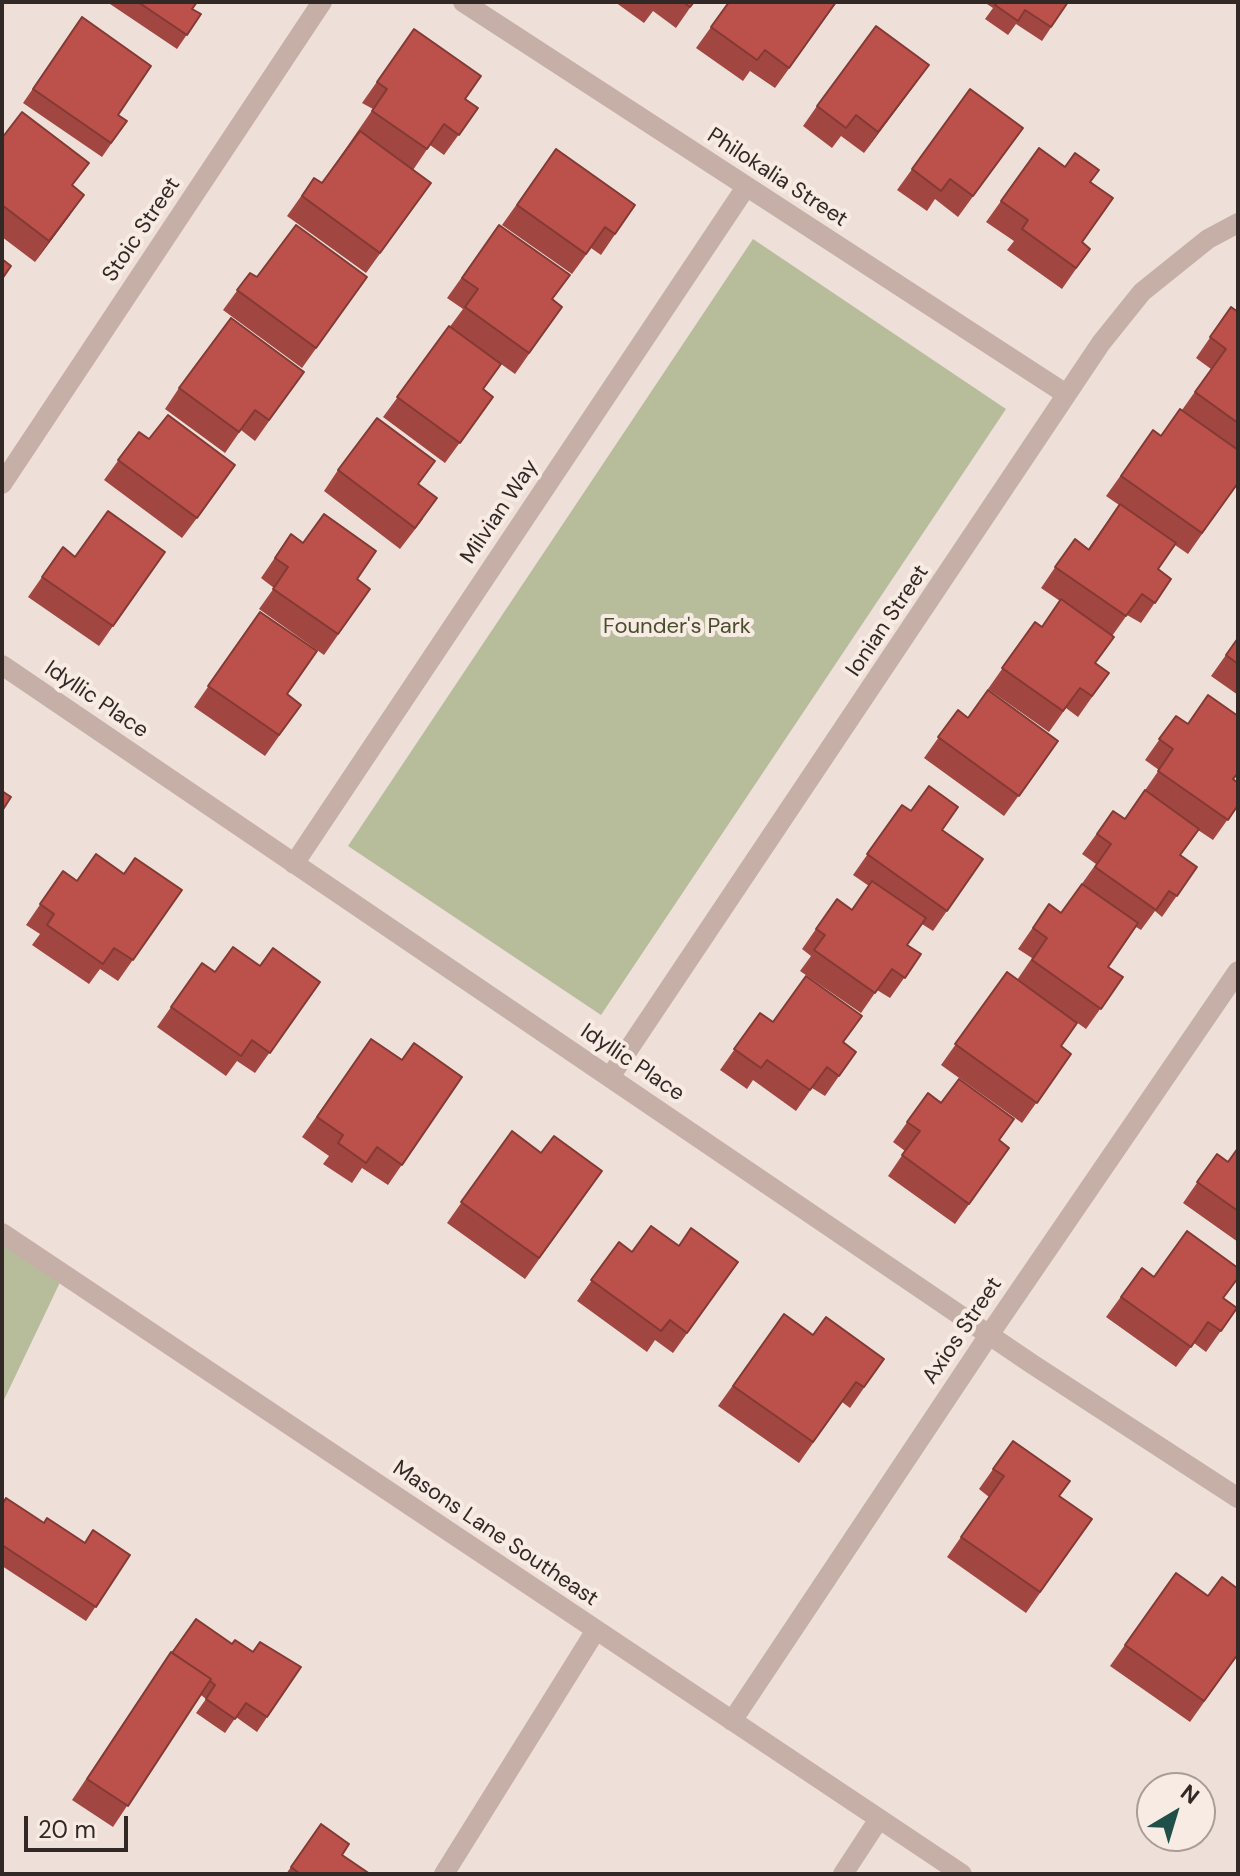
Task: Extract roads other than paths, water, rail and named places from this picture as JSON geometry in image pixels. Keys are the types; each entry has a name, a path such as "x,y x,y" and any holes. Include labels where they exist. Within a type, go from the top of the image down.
{"street":[{"name":"Stoic Street","path":"2,484 322,2"},
{"name":"Philokalia Street","path":"463,2 1066,394"},
{"name":"Milvian Way","path":"294,864 746,187"},
{"name":"Ionian Street","path":"610,1077 1066,394 1142,292 1208,239 1238,223"},
{"name":"Idyllic Place","path":"2,665 989,1335 1238,1498"},
{"name":"Axios Street","path":"732,1721 989,1335 1238,971"},
{"name":"Masons Lane Southeast","path":"2,1233 962,1874"},
{"path":"444,1874 596,1630"},
{"path":"843,1874 879,1819"}],"park label":[{"name":"Founder's Park","path":"677,627"}]}
